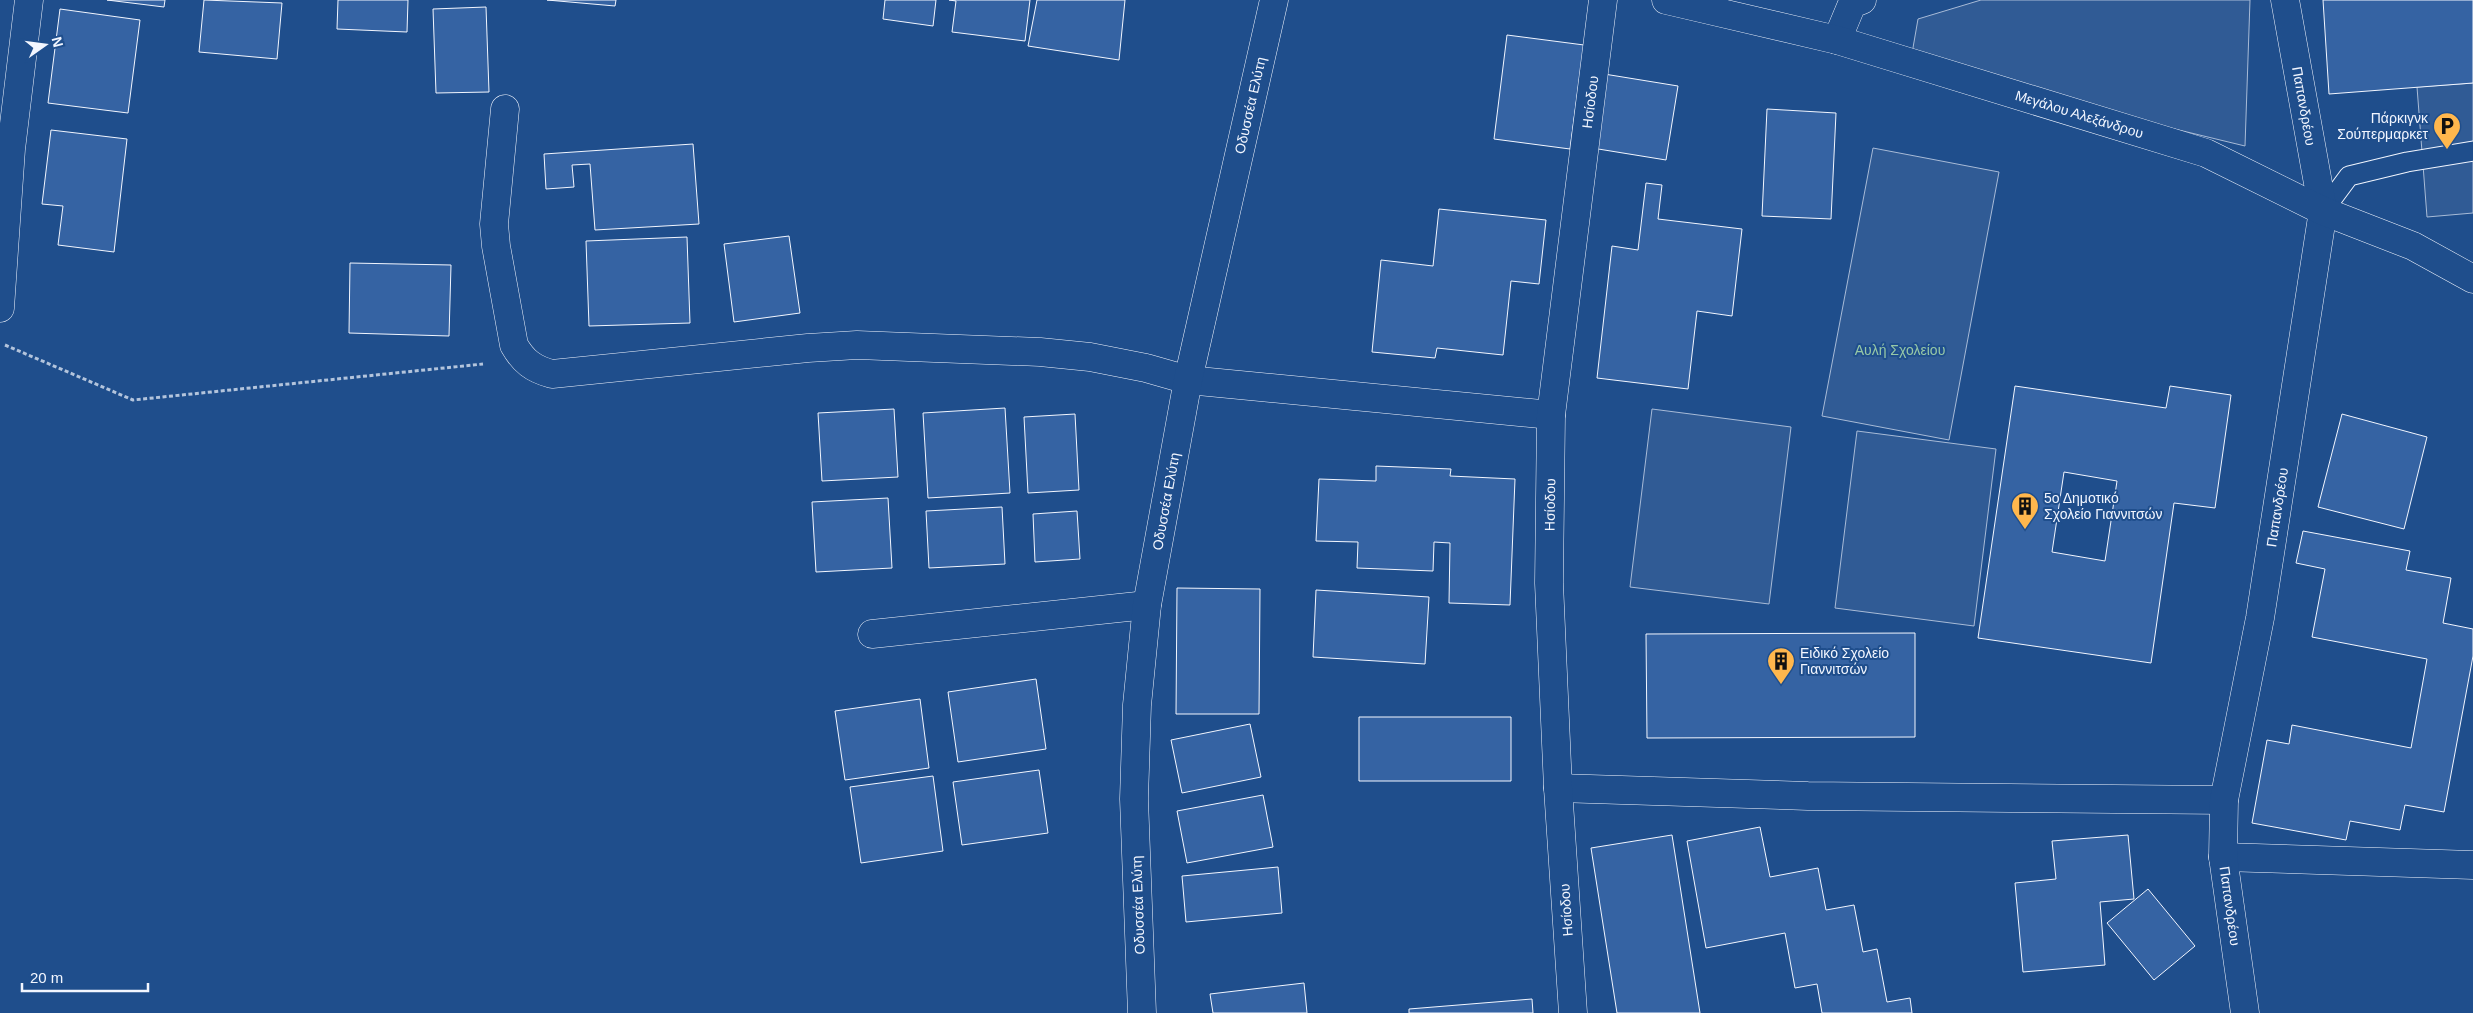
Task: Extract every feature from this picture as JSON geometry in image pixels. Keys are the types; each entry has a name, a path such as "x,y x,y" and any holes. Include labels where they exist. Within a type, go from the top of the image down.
{"street":[{"path":"0,308 11,149 29,0"},
{"name":"Οδυσσέα Ελύτη","path":"1142,1013 1134,799 1137,705 1148,605 1188,380 1274,0"},
{"name":"Ησίοδου","path":"1573,1013 1558,788 1549,582 1551,416 1603,0"},
{"name":"Μεγάλου Αλεξάνδρου","path":"1666,0 1837,40 2206,153 2323,212 2413,246 2470,275"},
{"path":"1837,40 1852,4 1862,0"},
{"name":"Παπανδρέου","path":"2245,1013 2223,857 2224,800 2260,618 2323,212 2285,0"},
{"path":"505,109 494,224 496,246 514,345 521,358 537,370 552,374 570,374 808,348 857,345 1040,352 1090,357 1146,368 1188,380 1551,416"},
{"path":"872,634 1148,605"},
{"path":"1558,788 1808,796 2224,800"},
{"path":"2223,857 2473,865"}],"lane":[{"path":"2323,212 2349,176 2407,162 2473,151"}],"path":[{"path":"0,343 133,400 462,367 521,358"}],"shaded area":[{"path":"1981,0 2250,0 2245,146 1910,65 1918,19"},
{"name":"Πάρκιγνκ Σούπερμαρκετ","path":"2473,83 2473,213 2427,217 2417,87"},
{"name":"Αυλή Σχολείου","path":"1873,148 1999,172 1949,440 1822,416"},
{"path":"1652,409 1791,427 1769,604 1630,587"},
{"path":"1857,431 1996,449 1974,626 1835,608"}],"building":[{"path":"107,0 165,0 164,7"},
{"path":"204,0 282,3 277,59 199,52"},
{"path":"338,0 408,0 407,32 337,29"},
{"path":"547,0 616,0 615,6"},
{"path":"885,0 936,0 933,26 883,19"},
{"path":"949,0 1030,0 1025,41 952,32 956,1"},
{"path":"1037,0 1125,0 1119,60 1028,46"},
{"path":"2323,0 2473,0 2473,83 2329,94"},
{"path":"486,7 489,92 436,93 433,9"},
{"path":"60,9 140,20 128,113 48,103"},
{"path":"1507,35 1584,45 1570,149 1494,139"},
{"path":"1598,73 1678,86 1666,160 1586,147"},
{"path":"1767,109 1836,113 1831,219 1762,216"},
{"path":"51,130 127,139 114,252 58,245 63,206 42,204"},
{"path":"693,144 699,224 595,230 590,164 572,165 574,187 546,189 544,154"},
{"path":"1646,183 1662,185 1658,219 1742,229 1732,316 1697,311 1688,389 1597,378 1612,246 1638,250"},
{"path":"1439,209 1546,220 1539,284 1511,281 1503,355 1437,348 1435,358 1372,352 1381,260 1433,266"},
{"path":"789,236 800,313 734,322 724,244"},
{"path":"687,237 690,323 589,326 586,241"},
{"path":"350,263 451,265 449,336 349,333"},
{"name":"5ο Δημοτικό Σχολείο Γιαννιτσών","path":"2015,386 2166,408 2170,386 2231,395 2215,508 2174,503 2151,663 1978,638","holes":["2064,472 2117,481 2105,561 2052,552"]},
{"path":"1005,408 1010,493 928,498 923,413"},
{"path":"894,409 898,477 822,481 818,413"},
{"path":"1075,414 1079,490 1028,493 1024,417"},
{"path":"2342,414 2427,437 2404,529 2318,507"},
{"path":"1376,466 1451,469 1450,476 1515,479 1510,605 1449,603 1450,543 1434,542 1433,571 1357,568 1358,542 1316,541 1319,479 1376,481"},
{"path":"888,498 892,568 816,572 812,502"},
{"path":"1002,507 1005,564 929,568 926,511"},
{"path":"1077,511 1080,559 1035,562 1033,514"},
{"path":"2303,531 2410,551 2406,570 2451,578 2443,623 2473,629 2473,656 2444,812 2405,805 2400,830 2350,821 2346,840 2252,823 2267,740 2289,744 2292,725 2411,748 2427,659 2312,637 2325,569 2296,563"},
{"path":"1177,588 1260,589 1259,714 1176,714"},
{"path":"1316,590 1429,597 1425,664 1313,657"},
{"name":"Ειδικό Σχολείο Γιαννιτσών","path":"1915,633 1915,737 1647,738 1646,634"},
{"path":"1036,679 1046,749 958,762 948,692"},
{"path":"920,699 929,768 845,780 835,711"},
{"path":"1359,717 1511,717 1511,781 1359,781"},
{"path":"1250,724 1261,777 1182,793 1171,740"},
{"path":"1039,770 1048,833 962,845 953,782"},
{"path":"933,776 943,851 861,863 850,787"},
{"path":"1263,795 1273,847 1187,863 1177,811"},
{"path":"1760,827 1770,877 1818,868 1826,910 1854,905 1863,952 1877,949 1887,1002 1910,998 1912,1013 1822,1013 1817,984 1795,988 1785,933 1706,948 1687,841"},
{"path":"1672,835 1700,1013 1617,1013 1591,848"},
{"path":"2128,835 2134,899 2100,902 2105,965 2023,972 2015,883 2056,879 2052,841"},
{"path":"1278,867 1282,913 1186,922 1182,876"},
{"path":"2148,889 2195,946 2154,980 2107,923"},
{"path":"1304,983 1307,1013 1213,1013 1210,994"},
{"path":"1532,999 1533,1013 1409,1013 1409,1009"}],"place":[{"name":"Πάρκιγνκ Σούπερμαρκετ","path":"2447,150"},
{"name":"5ο Δημοτικό Σχολείο Γιαννιτσών","path":"2025,530"},
{"name":"Ειδικό Σχολείο Γιαννιτσών","path":"1781,685"}]}
